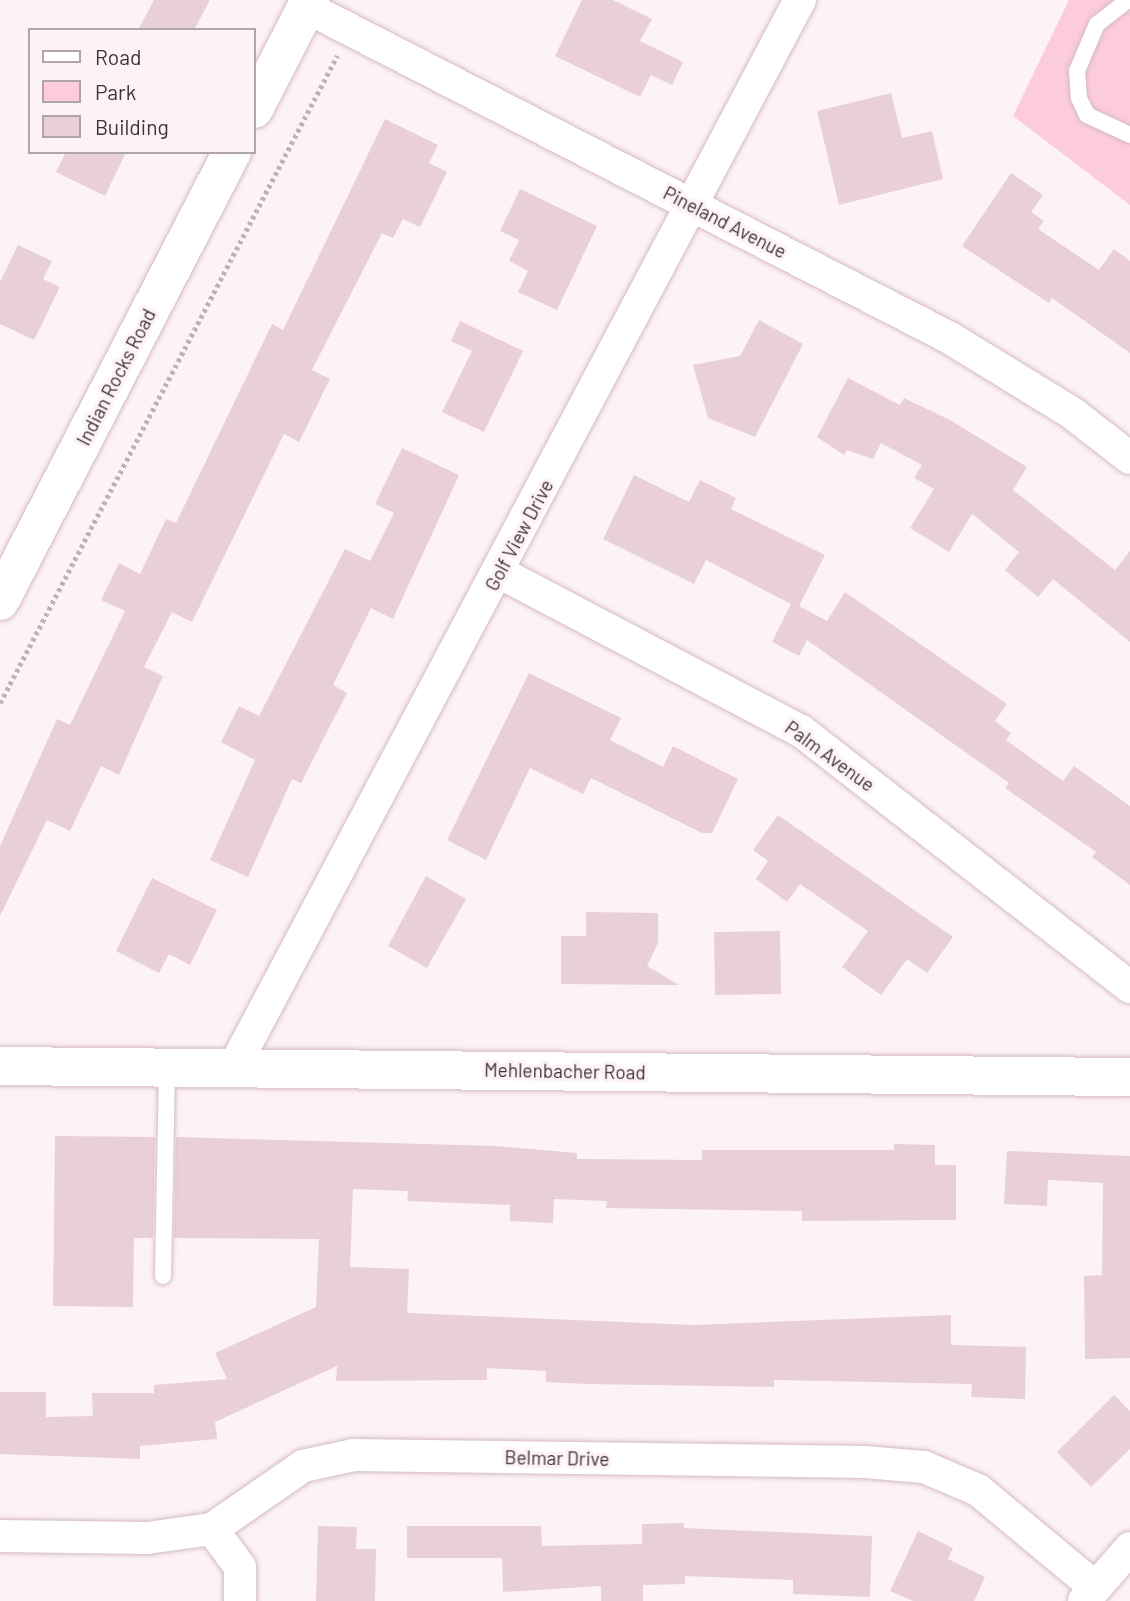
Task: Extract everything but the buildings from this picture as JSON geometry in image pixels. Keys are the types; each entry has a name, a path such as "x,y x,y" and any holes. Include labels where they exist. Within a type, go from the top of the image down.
{"street":[{"name":"Golf View Drive","path":"234,1067 694,205 800,0"},
{"name":"Pineland Avenue","path":"308,4 950,338 1072,412 1130,458"},
{"path":"256,105 308,4"},
{"name":"Indian Rocks Road","path":"5,578 231,154"},
{"name":"Palm Avenue","path":"499,572 801,731 1130,987"},
{"name":"Mehlenbacher Road","path":"0,1066 1130,1077"},
{"name":"Belmar Drive","path":"0,1536 147,1538 212,1529 303,1466 354,1455 865,1462 924,1467 978,1490 1090,1594"},
{"path":"212,1529 240,1567 240,1601"},
{"path":"1090,1594 1130,1548"}],"lane":[{"path":"1128,0 1097,24 1077,71 1079,98 1087,115 1130,135"},
{"path":"163,1276 167,1067"}],"path":[{"path":"0,704 338,54"}],"green space":[{"path":"1069,0 1130,0 1130,205 1013,116"}]}
